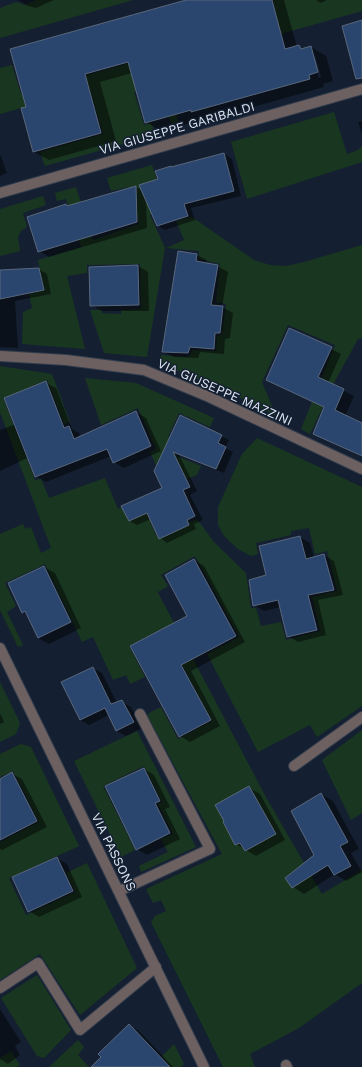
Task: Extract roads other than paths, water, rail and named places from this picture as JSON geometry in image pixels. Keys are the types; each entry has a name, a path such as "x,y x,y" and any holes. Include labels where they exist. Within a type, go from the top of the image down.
{"street":[{"name":"VIA GIUSEPPE GARIBALDI","path":"0,193 362,88"},
{"name":"VIA GIUSEPPE MAZZINI","path":"0,356 66,360 144,370 209,397 362,469"},
{"name":"VIA PASSONS","path":"0,648 204,1067"},
{"path":"119,891 210,849 140,714"},
{"path":"294,766 362,717"},
{"path":"0,988 38,963 80,1030 156,966"}]}
